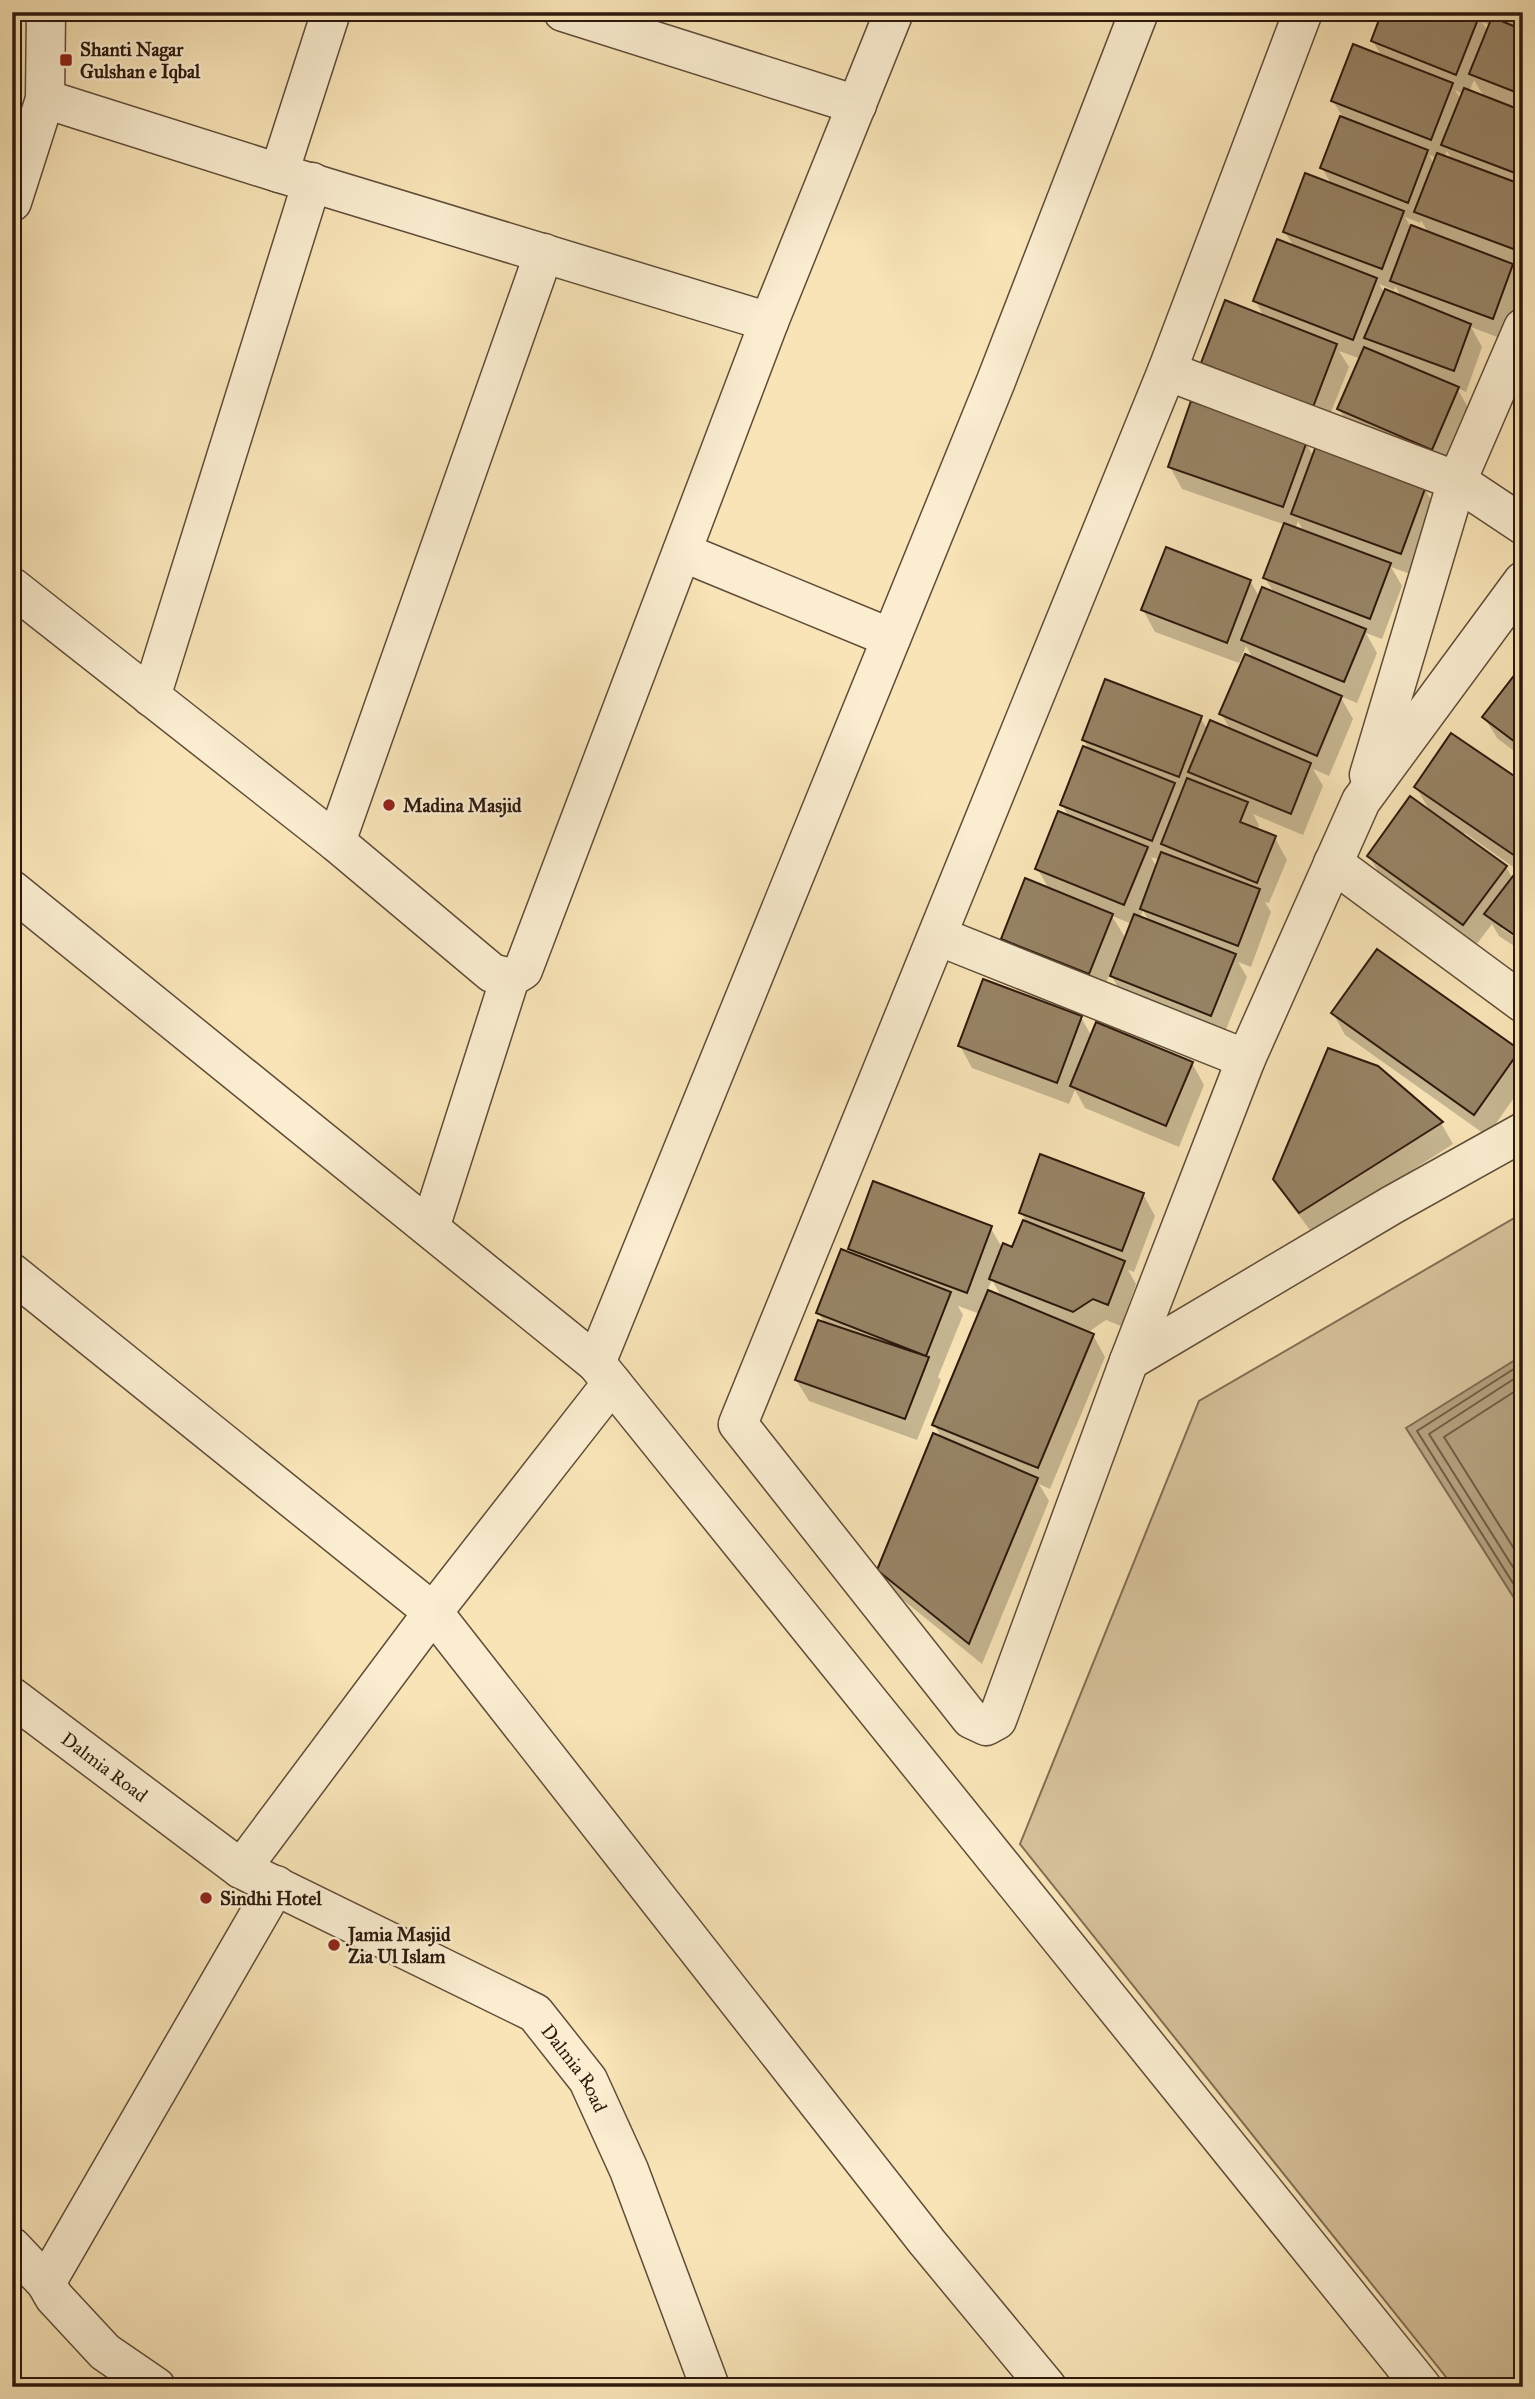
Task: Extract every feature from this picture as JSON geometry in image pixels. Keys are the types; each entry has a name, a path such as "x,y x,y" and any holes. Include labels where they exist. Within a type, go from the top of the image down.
{"street":[{"path":"12,202 45,99 46,12"},
{"path":"151,697 295,178 331,12"},
{"path":"563,12 857,105"},
{"path":"430,1228 509,978 523,970 769,322 894,12"},
{"path":"241,1869 433,1612 604,1373 1139,12"},
{"path":"1303,12 1167,371 738,1424 971,1719 986,1726 997,1720 1129,1361 1246,1059 1361,801 1457,481 1523,328"},
{"path":"45,99 769,322"},
{"path":"336,842 544,253"},
{"path":"1167,371 1457,481 1523,525"},
{"path":"681,552 891,638"},
{"path":"1361,801 1523,581"},
{"path":"12,587 336,842 492,972 509,978"},
{"path":"1333,863 1523,1003"},
{"path":"12,890 430,1228 604,1373 1422,2387"},
{"path":"938,936 1246,1059"},
{"path":"1129,1361 1392,1205 1523,1132"},
{"path":"12,1273 433,1612 927,2242 1047,2387"},
{"name":"Dalmia Road","path":"12,1697 241,1869 535,2013 588,2080 629,2170 710,2387"},
{"path":"46,2283 275,1885"},
{"path":"12,2247 105,2352 156,2387"}],"shaded area":[{"path":"1523,1213 1523,2387 1454,2387 1020,1844 1199,1401"}],"water":[{"path":"1523,1355 1523,1612 1406,1428"}],"building":[{"path":"1382,12 1480,14 1456,75 1371,41"},
{"path":"1496,12 1523,12 1523,22"},
{"path":"1492,17 1523,30 1523,95 1469,74"},
{"path":"1353,44 1453,83 1431,140 1331,101"},
{"path":"1464,88 1523,111 1523,176 1441,145"},
{"path":"1340,116 1428,150 1408,203 1320,168"},
{"path":"1437,153 1523,185 1523,233 1516,250 1414,212"},
{"path":"1305,173 1404,211 1382,269 1283,232"},
{"path":"1411,225 1513,264 1493,319 1390,281"},
{"path":"1277,239 1377,278 1353,340 1253,301"},
{"path":"1385,289 1471,324 1454,371 1364,338"},
{"path":"1225,300 1337,344 1313,407 1201,363"},
{"path":"1364,347 1459,387 1432,450 1337,409"},
{"path":"1191,401 1307,441 1283,507 1168,467"},
{"path":"1316,446 1426,486 1401,554 1291,514"},
{"path":"1284,523 1391,563 1370,619 1263,578"},
{"path":"1166,547 1251,580 1227,643 1141,610"},
{"path":"1262,587 1366,629 1344,682 1241,640"},
{"path":"1245,654 1342,696 1317,756 1219,714"},
{"path":"1523,664 1523,748 1482,717"},
{"path":"1105,679 1202,716 1179,777 1082,740"},
{"path":"1210,720 1311,763 1291,814 1188,772"},
{"path":"1451,733 1523,782 1523,845 1515,856 1414,787"},
{"path":"1083,746 1175,783 1152,841 1060,805"},
{"path":"1187,778 1248,802 1240,822 1276,836 1257,883 1161,844"},
{"path":"1410,796 1507,866 1463,925 1367,856"},
{"path":"1058,811 1148,847 1124,905 1035,869"},
{"path":"1161,852 1260,889 1238,946 1140,909"},
{"path":"1523,863 1523,941 1484,914"},
{"path":"1025,878 1113,914 1089,974 1001,939"},
{"path":"1134,914 1236,954 1211,1016 1110,976"},
{"path":"1377,949 1520,1050 1474,1115 1331,1013"},
{"path":"983,979 1082,1016 1057,1083 958,1046"},
{"path":"1096,1022 1193,1062 1166,1126 1070,1086"},
{"path":"1328,1048 1378,1066 1443,1122 1299,1213 1273,1179"},
{"path":"1040,1154 1144,1193 1122,1251 1019,1213"},
{"path":"873,1181 992,1226 967,1293 848,1249"},
{"path":"1023,1220 1125,1261 1108,1305 1093,1299 1073,1312 989,1279 1003,1243 1012,1247"},
{"path":"841,1249 951,1292 926,1356 816,1313"},
{"path":"988,1290 1094,1334 1038,1468 932,1425"},
{"path":"818,1320 929,1357 905,1419 795,1380"},
{"path":"933,1433 1038,1478 969,1644 877,1570"}],"place":[{"name":"Shanti Nagar Gulshan e Iqbal","path":"66,60"},
{"name":"Madina Masjid","path":"389,805"},
{"name":"Sindhi Hotel","path":"206,1898"},
{"name":"Jamia Masjid Zia Ul Islam","path":"334,1945"}]}
